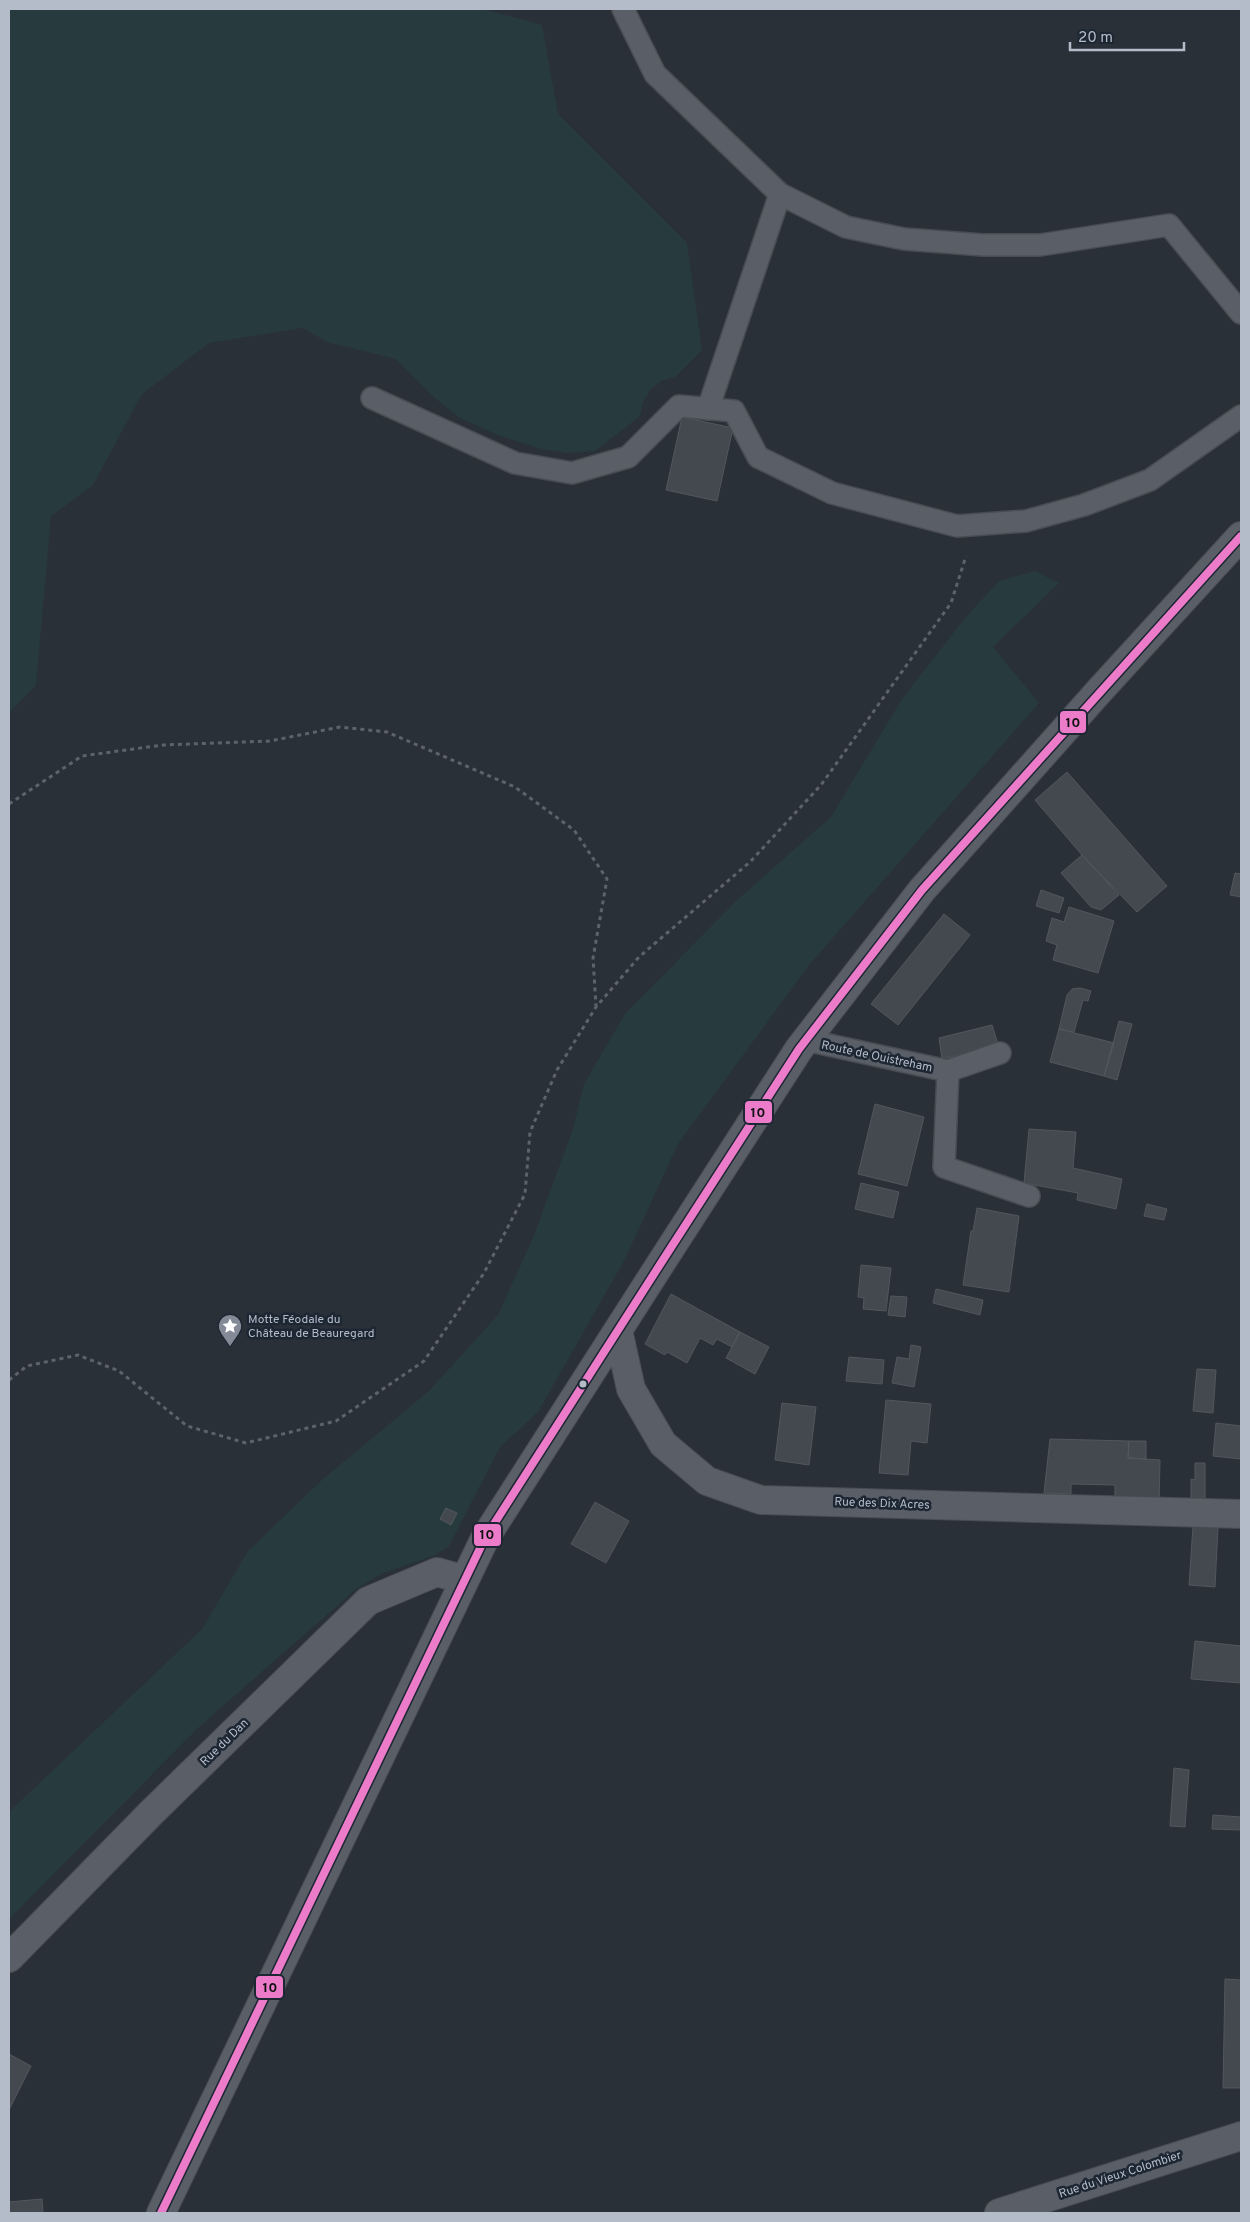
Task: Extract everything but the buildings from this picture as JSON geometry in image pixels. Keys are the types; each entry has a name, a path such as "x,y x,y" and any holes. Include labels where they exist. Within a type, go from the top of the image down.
{"street":[{"name":"Route de Ouistreham","path":"161,2213 485,1538 618,1330 806,1040 922,890 1101,688 1241,536"},
{"name":"Rue des Dix Acres","path":"618,1330 631,1389 663,1444 707,1481 761,1500 1241,1514"},
{"name":"Rue du Dan","path":"9,1958 152,1812 368,1601 437,1572 465,1580"},
{"name":"Rue du Vieux Colombier","path":"999,2213 1241,2136"}],"lane":[{"path":"623,9 655,74 780,194 846,228 904,239 983,245 1040,246 1169,225 1241,313"},
{"path":"708,409 780,194"},
{"path":"372,398 515,463 572,473 628,457 679,406 734,411 758,457 832,493 957,526 1026,521 1084,505 1150,480 1241,416"},
{"name":"Route de Ouistreham","path":"806,1040 948,1071 1000,1052"},
{"name":"Route de Ouistreham","path":"948,1071 944,1167 1028,1196"}],"path":[{"path":"9,1380 27,1366 78,1355 119,1371 187,1426 246,1443 336,1422 424,1361 484,1273 525,1194 530,1132 557,1070 596,1007 639,957 750,862 821,785 951,603 976,525"},
{"path":"9,804 82,756 163,745 270,741 340,727 387,732 515,787 574,830 607,879 592,958 596,1007"}],"green space":[{"path":"9,9 483,9 542,25 558,114 687,243 702,350 675,377 661,381 650,390 643,402 640,416 595,451 566,453 538,448 498,435 460,418 436,399 396,359 327,342 303,328 209,343 142,394 93,485 51,516 36,685 9,713"},
{"path":"1035,571 1059,583 993,647 1039,703 809,965 678,1144 625,1259 538,1412 500,1447 449,1546 433,1556 383,1573 356,1589 199,1727 9,1919 9,1812 202,1629 248,1551 324,1478 429,1391 498,1315 533,1238 573,1129 584,1084 625,1014 735,902 831,817 902,699 965,618 999,581"}],"transit line":[{"name":"10","path":"161,2213 485,1538 661,1263 799,1049 922,890 1241,536"}],"place":[{"name":"Motte Féodale du Château de Beauregard","path":"230,1347"}]}
